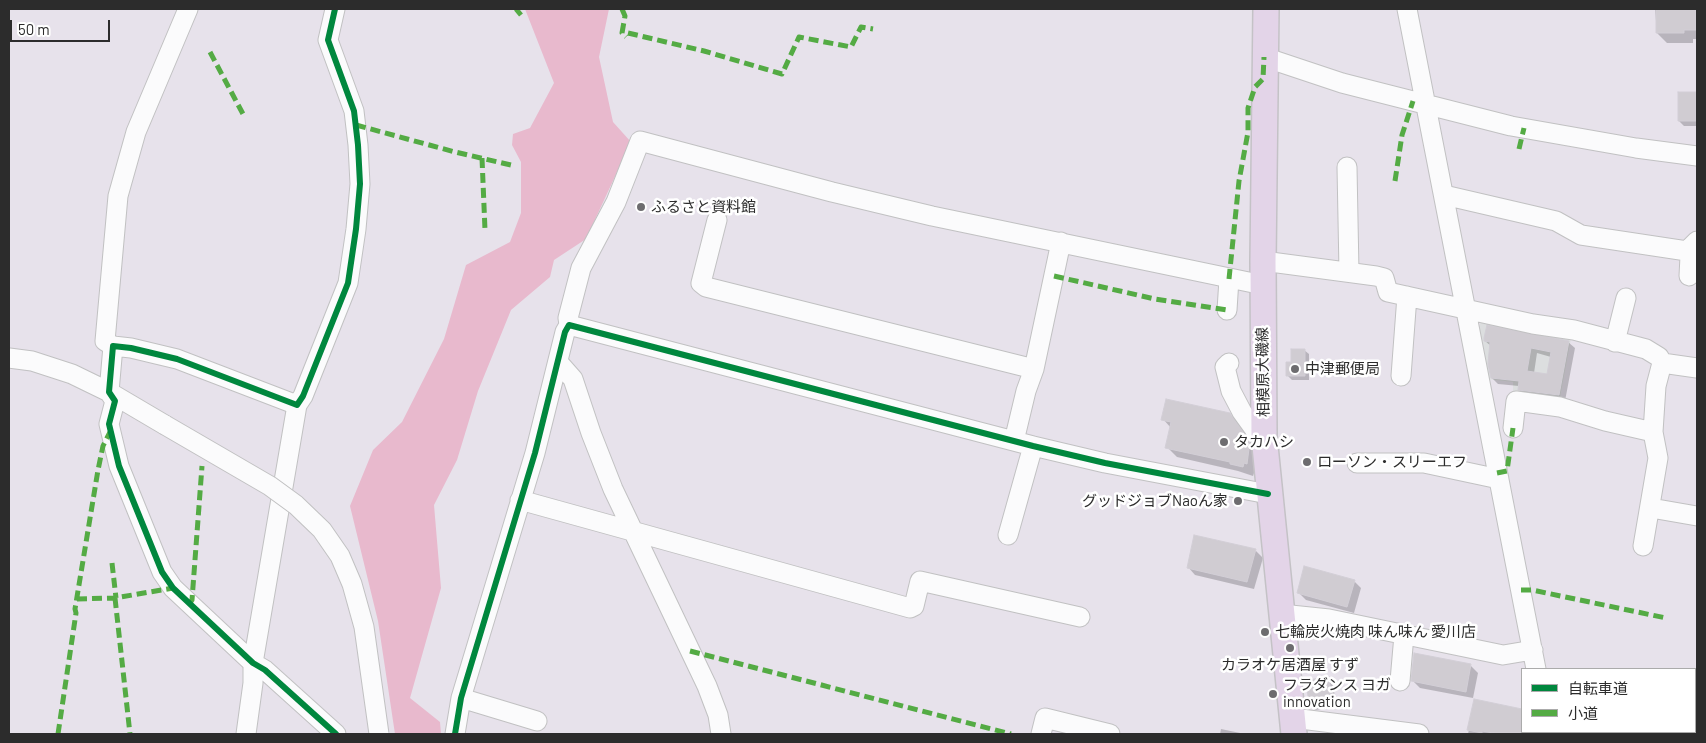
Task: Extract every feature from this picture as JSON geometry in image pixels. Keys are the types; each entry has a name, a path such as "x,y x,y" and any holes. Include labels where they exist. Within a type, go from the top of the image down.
{"main road":[{"name":"相模原大磯線","path":"1266,9 1264,57 1264,436 1268,494 1293,726"}],"street":[{"path":"188,9 136,132 118,196 105,341 113,346 178,358 297,405"},
{"path":"246,734 253,683 253,663 297,405 341,306 354,255 360,184 354,111 328,40 335,9"},
{"path":"1407,9 1536,668"},
{"path":"1264,57 1342,83 1510,126 1636,148 1697,156"},
{"path":"455,734 460,698 535,453 565,332 569,325 568,318 581,268 616,202 640,141 832,192 976,226 1062,242 1228,279 1263,273 1349,272 1384,278 1388,292 1533,324 1574,330 1646,349 1659,357 1662,363 1656,386 1653,432 1658,458 1651,508 1643,546"},
{"path":"1347,167 1349,272"},
{"path":"1444,194 1556,221 1581,235 1647,250 1692,246 1689,276"},
{"path":"717,220 701,283 706,288 1034,369"},
{"path":"1014,441 1026,391 1034,369 1062,242"},
{"path":"1227,310 1228,279"},
{"path":"1406,369 1407,296"},
{"path":"1616,342 1626,298"},
{"path":"569,325 1033,446 1105,463 1268,494"},
{"path":"113,346 109,392 115,401 109,424 110,432 119,466 162,572 173,588 253,663 265,670 336,734"},
{"path":"9,358 32,361 72,374 109,392 270,486 296,505 322,530 340,556 352,584 364,627 378,734"},
{"path":"558,362 573,379 591,434 634,534 707,686 718,715 721,734"},
{"path":"1229,362 1225,367 1231,391 1254,430 1264,436"},
{"path":"1662,363 1697,368"},
{"path":"1513,428 1516,401 1560,407 1588,407 1605,421 1653,432"},
{"path":"1008,535 1033,446"},
{"path":"1357,463 1424,463 1499,479"},
{"path":"520,500 634,534 649,536 910,608 914,606 920,581 1080,617"},
{"path":"1651,508 1697,516"},
{"path":"1281,614 1329,620 1503,655 1532,650"},
{"path":"1400,681 1404,635"},
{"path":"460,698 531,716"},
{"path":"1041,734 1045,718 1110,734"},
{"path":"1293,726 1419,734"}],"shaded area":[{"path":"525,9 609,9 599,57 613,122 631,142 586,239 554,260 550,277 511,310 478,391 457,460 434,505 441,588 410,698 440,722 441,734 395,734 378,621 350,506 373,450 402,422 444,339 466,265 510,242 521,213 521,162 512,145 513,134 530,128 554,83"},
{"path":"1482,315 1572,333 1559,403 1513,396 1513,382 1487,379 1478,334"}],"building":[{"path":"1656,9 1696,9 1696,30 1684,30 1684,33 1656,33"},
{"path":"1678,92 1696,92 1696,121 1678,121"},
{"path":"1487,325 1569,341 1559,395 1518,390 1519,381 1491,378 1488,364 1490,342 1484,341","holes":["1531,348 1551,352 1547,374 1527,371"]},
{"name":"中津郵便局","path":"1291,349 1305,349 1305,376 1286,376 1286,362 1291,362"},
{"path":"1166,399 1230,413 1250,441 1247,464 1244,463 1243,467 1230,464 1230,462 1165,448 1171,422 1161,420"},
{"path":"1194,535 1256,549 1247,582 1187,568"},
{"path":"1304,566 1355,580 1347,607 1297,593"},
{"path":"1414,653 1471,664 1466,692 1411,681"},
{"path":"1329,677 1332,703 1309,705 1306,680"},
{"path":"1474,699 1521,709 1522,734 1499,734 1482,731 1482,733 1467,730"}],"marked path":[{"path":"516,9 521,15"},
{"path":"622,9 625,16 622,33 626,37"},
{"path":"628,33 704,51 782,74 799,37 851,47 861,27 873,29"},
{"path":"210,52 243,114"},
{"path":"1229,279 1239,181 1248,132 1248,108 1255,87 1263,79 1264,57"},
{"path":"1395,181 1402,135 1413,101"},
{"path":"356,125 511,165"},
{"path":"1519,149 1524,128"},
{"path":"482,158 485,230"},
{"path":"1054,276 1155,299 1227,310"},
{"path":"1497,473 1507,471 1513,428"},
{"path":"58,734 76,613 75,609 98,470 103,446 110,432"},
{"path":"189,604 192,600 202,466"},
{"path":"112,563 116,598"},
{"path":"77,599 115,598 173,588"},
{"path":"1521,590 1532,590 1666,618"},
{"path":"115,598 130,734"},
{"path":"690,651 1011,734"}],"cycle path":[{"path":"335,9 328,40 354,111 360,184 348,283 303,396 297,405 177,359 131,348 113,346 109,392 115,401 109,424 119,466 162,572 173,588 253,663 265,670 336,734"},
{"path":"455,734 461,698 535,453 565,332 569,325 1033,446 1105,463 1268,494"}],"place":[{"name":"ふるさと資料館","path":"641,207"},
{"name":"中津郵便局","path":"1295,369"},
{"name":"タカハシ","path":"1224,442"},
{"name":"ローソン・スリーエフ","path":"1307,462"},
{"name":"グッドジョブNaoん家","path":"1238,501"},
{"name":"七輪炭火焼肉 味ん味ん 愛川店","path":"1265,632"},
{"name":"カラオケ居酒屋 すず","path":"1290,648"},
{"name":"フラダンス ヨガ innovation","path":"1273,694"}]}
